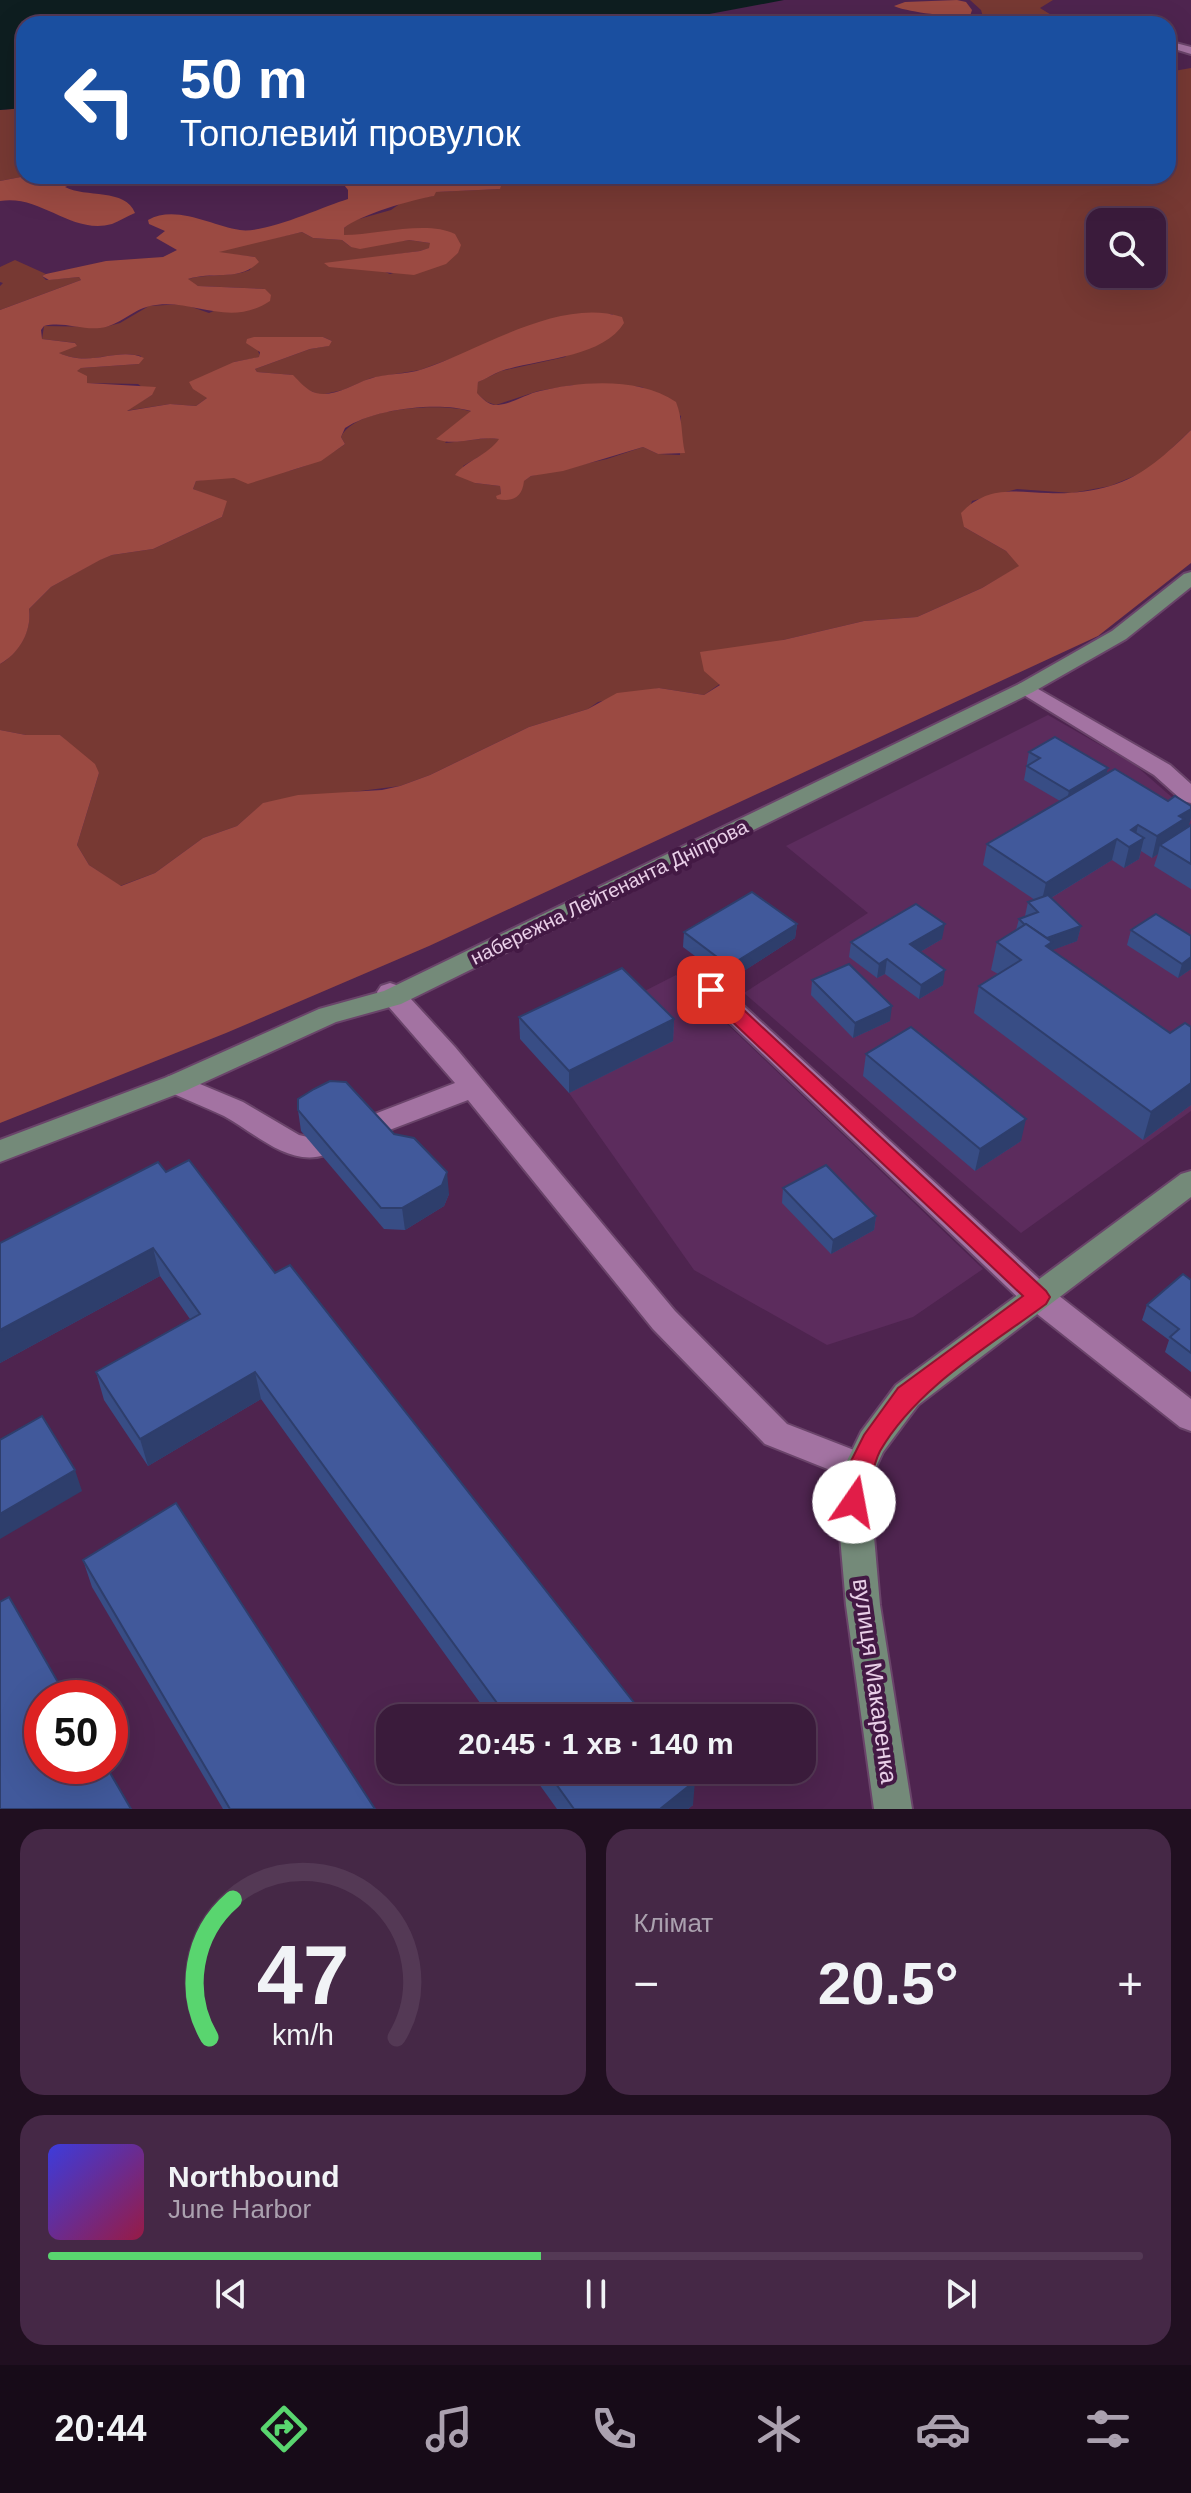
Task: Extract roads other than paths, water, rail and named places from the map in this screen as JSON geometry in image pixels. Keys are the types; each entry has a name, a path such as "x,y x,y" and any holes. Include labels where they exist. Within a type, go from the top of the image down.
{"main road":[{"name":"набережна Лейтенанта Дніпрова","path":"0,1151 176,1084 328,1015 392,998 1026,688 1119,635 1191,578"},
{"name":"вулиця Макаренка","path":"893,1809 863,1605 854,1502 860,1467 886,1419 907,1395 1191,1182"}],"street":[{"path":"1026,688 1162,770 1191,796"},
{"path":"711,990 1038,1297 1191,1417"},
{"path":"392,998 390,992 473,1087 664,1320 776,1434 860,1467"},
{"path":"176,1084 233,1109 293,1145 315,1148"},
{"path":"369,1127 473,1087"}]}
